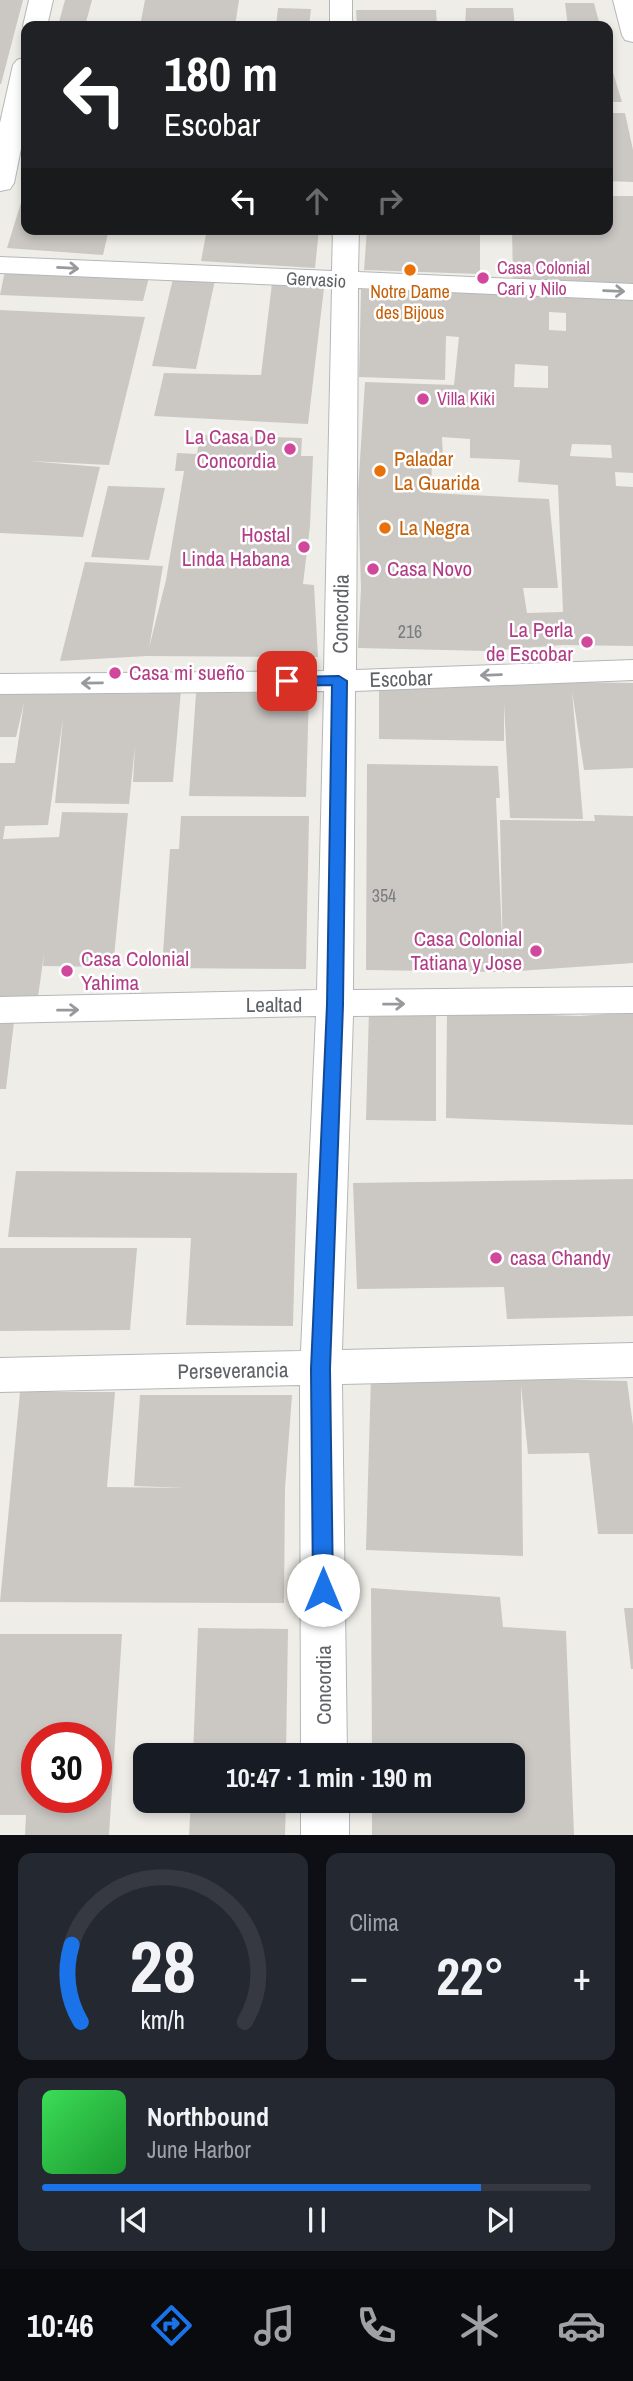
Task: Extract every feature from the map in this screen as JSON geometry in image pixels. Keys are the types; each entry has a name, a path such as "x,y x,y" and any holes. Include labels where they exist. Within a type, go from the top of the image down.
{"street":[{"path":"36,21 41,0"},
{"path":"341,0 341,21"},
{"path":"624,0 633,35"},
{"path":"0,183 21,88"},
{"name":"Concordia","path":"324,1743 321,1369 335,1005 346,235"},
{"name":"Gervasio","path":"0,265 633,292"},
{"name":"Escobar","path":"0,684 339,681 633,670"},
{"name":"Lealtad","path":"0,1010 225,1004 633,1000"},
{"name":"Perseverancia","path":"0,1375 633,1360"},
{"path":"325,1813 325,1835"}],"building":[{"path":"0,0 23,0 1,84 0,84"},
{"path":"65,0 92,0 86,21 59,21"},
{"path":"145,0 239,0 236,21 141,21"},
{"path":"565,3 594,3 599,21 567,21"},
{"path":"278,8 311,9 310,21 277,21"},
{"path":"466,8 513,8 514,21 465,21"},
{"path":"356,10 436,10 437,21 357,21"},
{"path":"613,72 622,102 613,102"},
{"path":"613,113 625,113 633,150 633,182 613,181"},
{"path":"613,196 633,196 633,285 513,279 512,235 613,235"},
{"path":"21,203 21,235 108,235 103,255 7,248"},
{"path":"206,235 318,235 315,268 201,261"},
{"path":"367,235 480,235 480,274 364,270"},
{"path":"5,271 149,277 143,301 0,295"},
{"path":"173,279 215,280 196,369 152,366"},
{"path":"272,283 324,288 308,424 154,416 164,373 261,375"},
{"path":"361,289 633,299 633,473 615,472 616,486 633,487 633,646 563,645 487,651 358,648 361,588 358,491 365,382 454,385 459,337 446,336 445,380 359,377","holes":["549,312 566,313 566,331 549,330","515,364 548,366 548,388 514,387","442,437 470,439 470,458 520,460 518,482 558,485 563,612 527,613 523,588 558,588 549,499 431,493 432,457 443,457","572,444 611,445 612,458 570,456"]},
{"path":"0,310 145,317 109,465 29,461 100,467 83,537 0,533"},
{"path":"200,435 302,438 301,456 313,456 310,526 303,584 314,585 318,657 147,656 60,661 85,562 163,566 149,648 166,580 184,471 175,471 177,453 197,454"},
{"path":"108,486 165,488 149,560 91,557"},
{"path":"379,683 633,683 633,768 584,770 572,691 583,819 510,818 504,704 504,741 379,739"},
{"path":"181,690 173,782 133,782 135,746 129,804 55,803 63,718 48,825 5,826 3,839 59,837 62,812 128,813 113,967 43,966 44,954 37,1004 0,1004 0,763 15,763 24,703 16,737 0,737 0,694 141,694"},
{"path":"196,693 309,693 306,797 189,796"},
{"path":"367,764 498,766 500,798 496,798 503,960 500,820 595,821 594,815 633,816 633,963 504,972 366,970"},
{"path":"181,816 309,816 306,969 162,968 170,849 179,849"},
{"path":"369,1009 436,1011 436,1121 366,1120"},
{"path":"447,1012 580,1016 633,1012 633,1125 446,1118"},
{"path":"0,1022 14,1022 6,1089 0,1089"},
{"path":"16,1171 297,1173 293,1326 186,1325 191,1238 8,1237"},
{"path":"633,1179 633,1316 507,1319 504,1287 357,1289 353,1183"},
{"path":"0,1248 137,1248 130,1330 0,1331"},
{"path":"371,1375 627,1381 633,1425 633,1534 598,1534 589,1453 528,1454 521,1385 523,1556 366,1550"},
{"path":"20,1392 115,1392 107,1487 184,1488 134,1486 140,1395 292,1395 285,1488 284,1603 0,1602"},
{"path":"371,1588 500,1597 503,1627 566,1631 574,1835 372,1835 372,1813 525,1813 525,1743 372,1743"},
{"path":"624,1608 633,1608 633,1669 631,1669"},
{"path":"198,1628 288,1629 286,1743 193,1743"},
{"path":"0,1634 122,1634 112,1789 112,1722 21,1722 21,1813 110,1813 109,1835 25,1835 26,1815 0,1815"},
{"path":"190,1813 286,1813 285,1835 189,1835"}],"place":[{"name":"Notre Dame des Bijous","path":"410,270"},
{"name":"Casa Colonial Cari y Nilo","path":"483,278"},
{"name":"Villa Kiki","path":"423,399"},
{"name":"La Casa De Concordia","path":"290,449"},
{"name":"Paladar La Guarida","path":"380,471"},
{"name":"La Negra","path":"385,528"},
{"name":"Hostal Linda Habana","path":"304,547"},
{"name":"Casa Novo","path":"373,569"},
{"name":"La Perla de Escobar","path":"587,642"},
{"name":"Casa mi sueño","path":"115,673"},
{"name":"Casa Colonial Tatiana y Jose","path":"536,951"},
{"name":"Casa Colonial Yahima","path":"67,971"},
{"name":"casa Chandy","path":"496,1258"}],"route":[{"path":"287,681 339,681 335,1005 321,1369 323,1590"}]}
